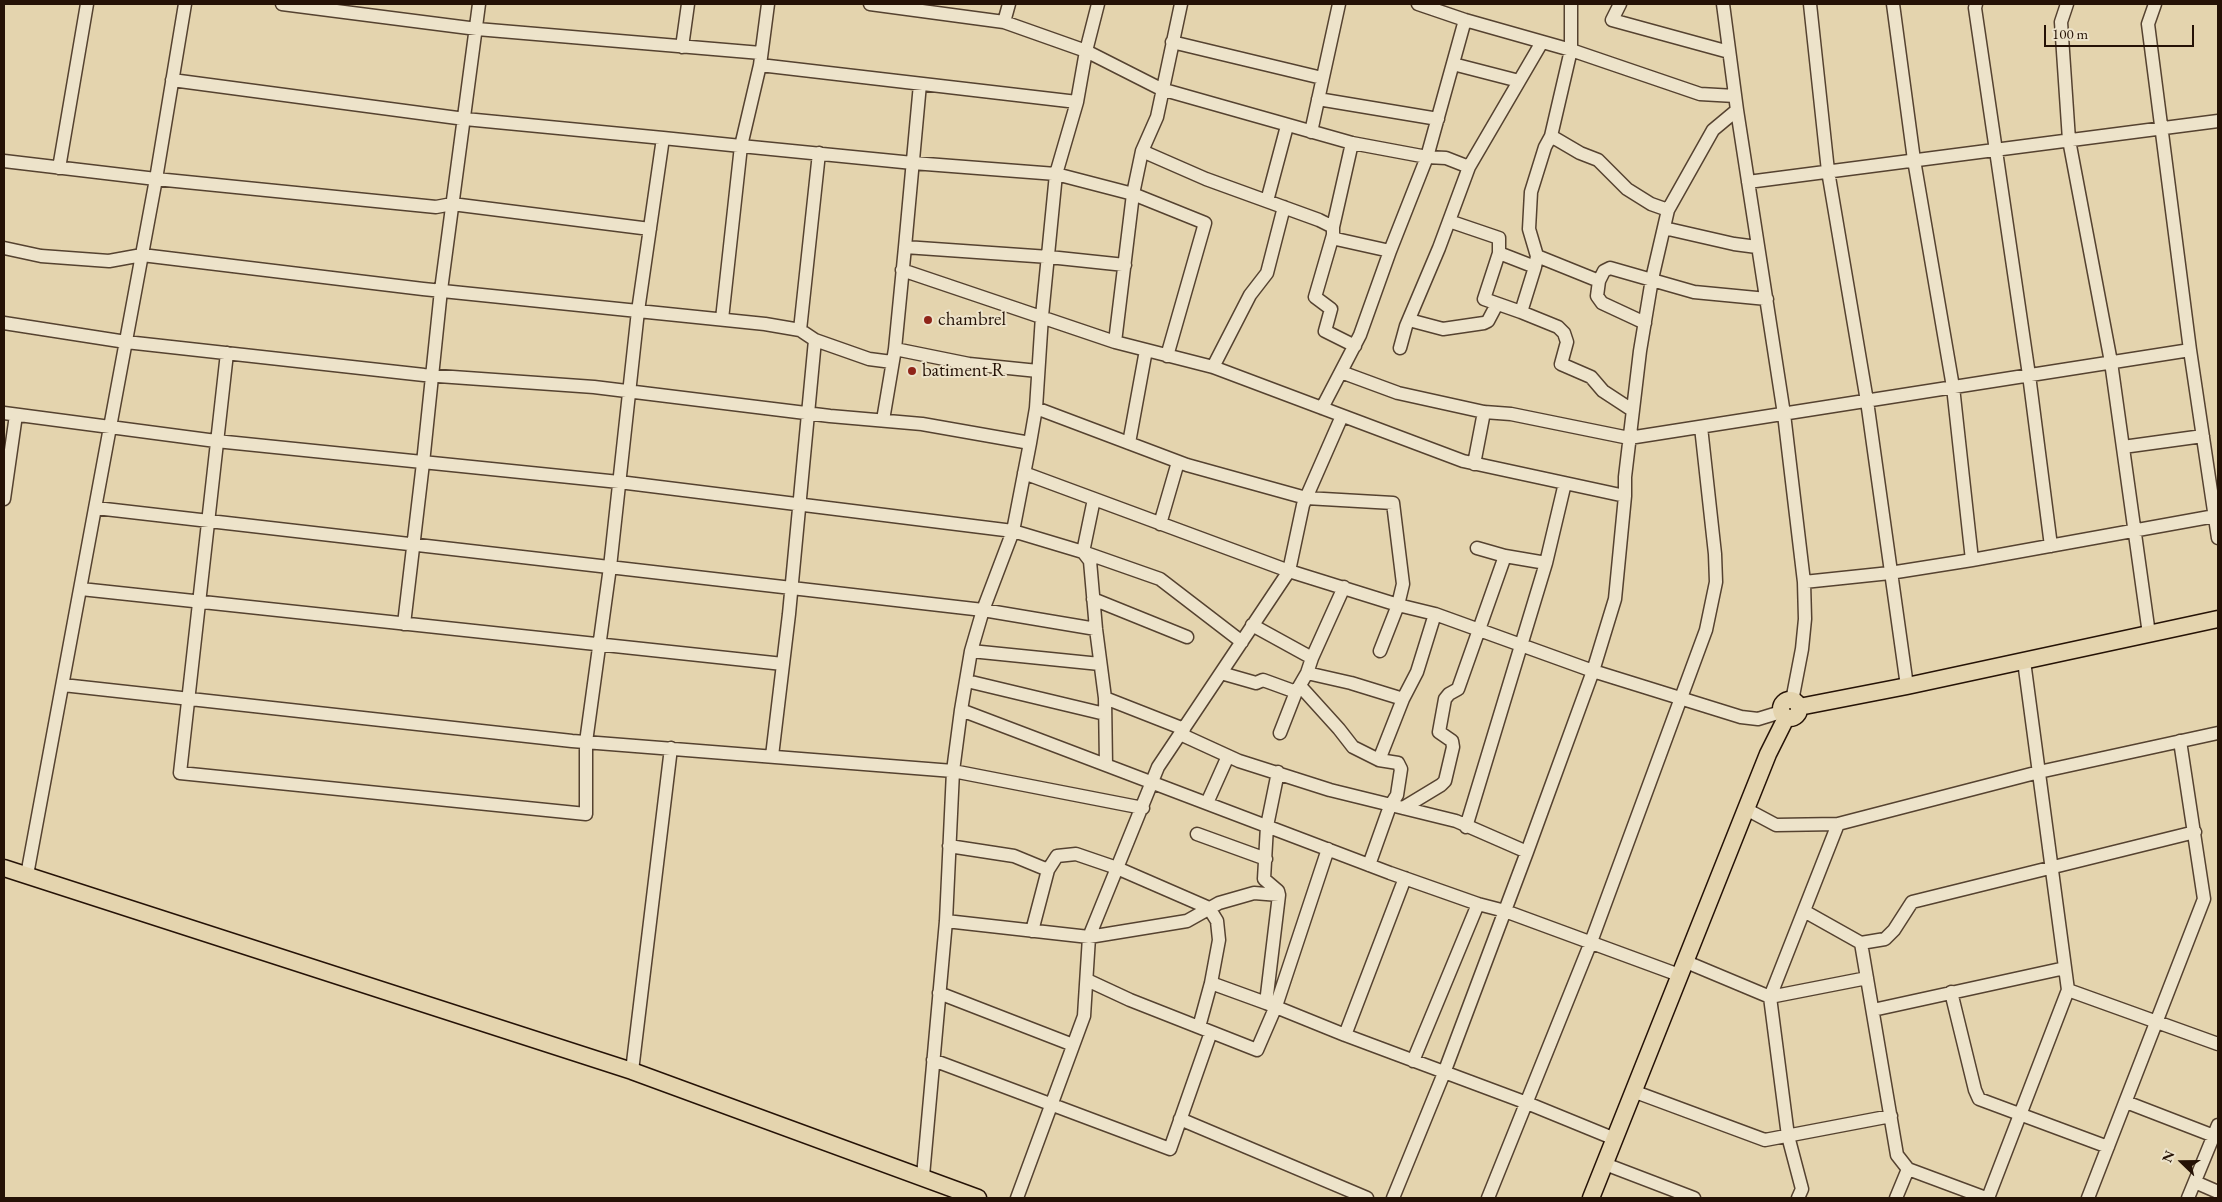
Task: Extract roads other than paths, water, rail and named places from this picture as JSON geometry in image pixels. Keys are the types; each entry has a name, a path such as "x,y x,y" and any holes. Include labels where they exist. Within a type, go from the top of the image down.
{"main road":[{"path":"1591,1198 1681,968 1768,754 1789,709 1906,686 2218,619"},
{"path":"4,868 632,1070 923,1176 978,1198"}],"street":[{"path":"59,168 87,4"},
{"path":"27,875 111,428 156,179 185,4"},
{"path":"282,4 478,30 682,47 920,84 1077,102"},
{"path":"404,624 424,463 441,290 478,30 480,4"},
{"path":"682,47 688,4"},
{"path":"722,319 742,146 761,59 768,4"},
{"path":"870,4 921,7 1004,22 1086,51 1161,90 1352,143 1428,157 1446,158 1470,167"},
{"path":"1004,22 1009,4"},
{"path":"923,1176 946,921 953,771 962,710 971,651 983,610 1013,531 1030,443 1036,408 1042,316 1056,174 1077,102 1086,51 1098,4"},
{"path":"1115,342 1126,265 1133,194 1142,151 1157,117 1161,90 1181,4"},
{"path":"1311,132 1340,4"},
{"path":"1418,4 1465,20 1570,50 1700,94 1735,96"},
{"path":"1521,312 1536,261 1529,229 1531,192 1545,147 1552,136 1570,50 1571,4"},
{"path":"1620,4 1612,20 1729,52"},
{"path":"1024,474 1289,571 1398,605 1436,614 1593,671 1680,696 1741,717 1758,719 1789,709 1804,626 1804,582 1784,414 1757,247 1723,6 1710,4"},
{"path":"1810,4 1828,171 1867,401 1906,686"},
{"path":"1893,4 1914,160 1953,387 1972,560"},
{"path":"1976,4 1975,8 2029,375 2051,546"},
{"path":"2068,4 2061,22 2069,140 2111,362 2149,634"},
{"path":"2156,4 2148,24 2190,350 2218,538"},
{"path":"1322,408 1360,335 1390,251 1428,157 1465,20"},
{"path":"1172,42 1322,78"},
{"path":"1400,348 1409,320 1470,167 1542,42"},
{"path":"1453,64 1519,81"},
{"path":"172,80 465,120 819,153 913,164 1056,174 1133,194 1205,223 1167,356"},
{"path":"883,420 895,349 920,84"},
{"path":"1318,99 1438,119"},
{"path":"1393,1198 1444,1072 1527,852 1593,671 1615,599 1632,410 1652,279 1668,210 1713,130 1737,110"},
{"path":"1748,182 2218,121"},
{"path":"1267,201 1287,126"},
{"path":"1552,136 1598,160 1627,189 1651,204 1668,210"},
{"path":"226,353 180,773 586,814 586,742 610,567 638,311 663,138"},
{"path":"1352,143 1333,231 1315,297 1331,309 1325,331 1355,346"},
{"path":"1142,151 1206,179 1284,207 1333,231 1336,239 1390,251"},
{"path":"800,330 819,153"},
{"path":"4,161 156,179 436,207 452,204 650,229"},
{"path":"1213,367 1250,295 1268,273 1284,207"},
{"path":"1449,221 1499,238 1499,253 1484,299 1558,327 1564,333 1567,342 1561,364 1591,377 1603,391 1632,410"},
{"path":"1664,228 1734,244 1757,247"},
{"path":"905,247 1049,257 1126,265"},
{"path":"4,248 41,256 110,261 142,255 441,290 765,324 800,330 815,340 869,359 892,362"},
{"path":"1499,253 1536,261 1599,281"},
{"path":"1645,323 1602,303 1597,296 1599,281 1604,271 1610,268 1694,292 1766,298"},
{"path":"902,270 1115,342 1213,367 1474,464 1625,496"},
{"path":"1409,320 1443,329 1484,323 1488,321 1497,304"},
{"path":"4,323 126,342 432,375 629,391 808,413 922,424 1030,443"},
{"path":"772,756 791,588 815,340"},
{"path":"895,349 969,364 1038,371"},
{"path":"1129,443 1146,350"},
{"path":"1341,372 1398,394 1484,412 1512,414 1629,438 2190,350"},
{"path":"1036,408 1178,462 1306,498 1393,503 1403,584 1398,605 1380,651"},
{"path":"1474,464 1484,412"},
{"path":"4,499 10,414 216,441 619,482 1013,531 1084,552 1160,579 1242,642"},
{"path":"1017,1198 1084,1016 1088,937 1143,808 1158,767 1289,571 1306,498 1342,416"},
{"path":"1488,1198 1591,942 1680,696 1706,630 1716,582 1715,554 1701,427"},
{"path":"2122,447 2203,436"},
{"path":"1160,524 1178,462"},
{"path":"1466,827 1546,563 1565,483"},
{"path":"1094,500 1084,552 1090,561 1105,698 1106,765"},
{"path":"96,508 983,610 1096,629"},
{"path":"1804,582 1890,573 1972,560 2215,516"},
{"path":"1477,548 1505,556 1546,563"},
{"path":"1403,808 1445,781 1454,747 1452,741 1439,732 1445,699 1449,694 1458,689 1505,556"},
{"path":"1280,732 1344,588"},
{"path":"81,589 782,664"},
{"path":"1093,599 1187,637"},
{"path":"1379,760 1403,699 1417,672 1436,614"},
{"path":"1252,625 1312,658"},
{"path":"971,651 1100,664"},
{"path":"1861,943 1897,1155 1908,1169 1987,1198 2068,990 2024,661"},
{"path":"1221,673 1256,683 1263,680 1298,689 1339,728 1353,747 1379,760 1398,763 1401,769 1397,795 1390,806 1369,865"},
{"path":"1307,673 1351,683 1403,699"},
{"path":"967,681 1105,714"},
{"path":"63,685 586,742 953,771 1143,808"},
{"path":"1105,698 1182,732 1228,756 1330,790 1456,821 1527,852"},
{"path":"962,710 1369,865 1478,904 1505,911 1591,942 1681,968 1770,997 1867,978"},
{"path":"1746,808 1776,825 1838,824 2040,772 2218,733"},
{"path":"2088,1198 2204,899 2180,741"},
{"path":"632,1070 671,748"},
{"path":"1207,803 1228,756"},
{"path":"1271,1004 1279,895 1278,891 1264,879 1266,826 1278,772"},
{"path":"1798,1198 1802,1189 1788,1136 1770,997 1838,824"},
{"path":"1804,911 1861,943 1885,939 1894,930 1912,902 2195,832"},
{"path":"1197,834 1266,859"},
{"path":"949,846 1014,856 1048,870"},
{"path":"1087,980 1130,1000 1257,1050 1271,1004 1328,849"},
{"path":"933,1060 1050,1106 1170,1149 1205,1030 1219,940 1217,921 1209,908 1117,868 1076,854 1058,856 1048,870 1032,931"},
{"path":"1345,1035 1405,878"},
{"path":"946,921 1088,937 1187,921 1219,903 1254,893 1279,895"},
{"path":"1413,1061 1478,904"},
{"path":"1873,1010 2066,968"},
{"path":"1211,983 1271,1004 1345,1035 1527,1103 1615,1139"},
{"path":"2068,990 2218,1044"},
{"path":"1951,992 1975,1090 1979,1099 2108,1147"},
{"path":"939,993 1073,1045"},
{"path":"1633,1091 1765,1140 1890,1116"},
{"path":"2126,1102 2216,1131 2188,1198"},
{"path":"1180,1119 1367,1198"},
{"path":"1605,1164 1694,1198"},
{"path":"1896,1198 1908,1169"},
{"path":"2194,1182 2218,1192"}],"place":[{"name":"chambrel","path":"928,320"},
{"name":"batiment R","path":"912,371"}]}
